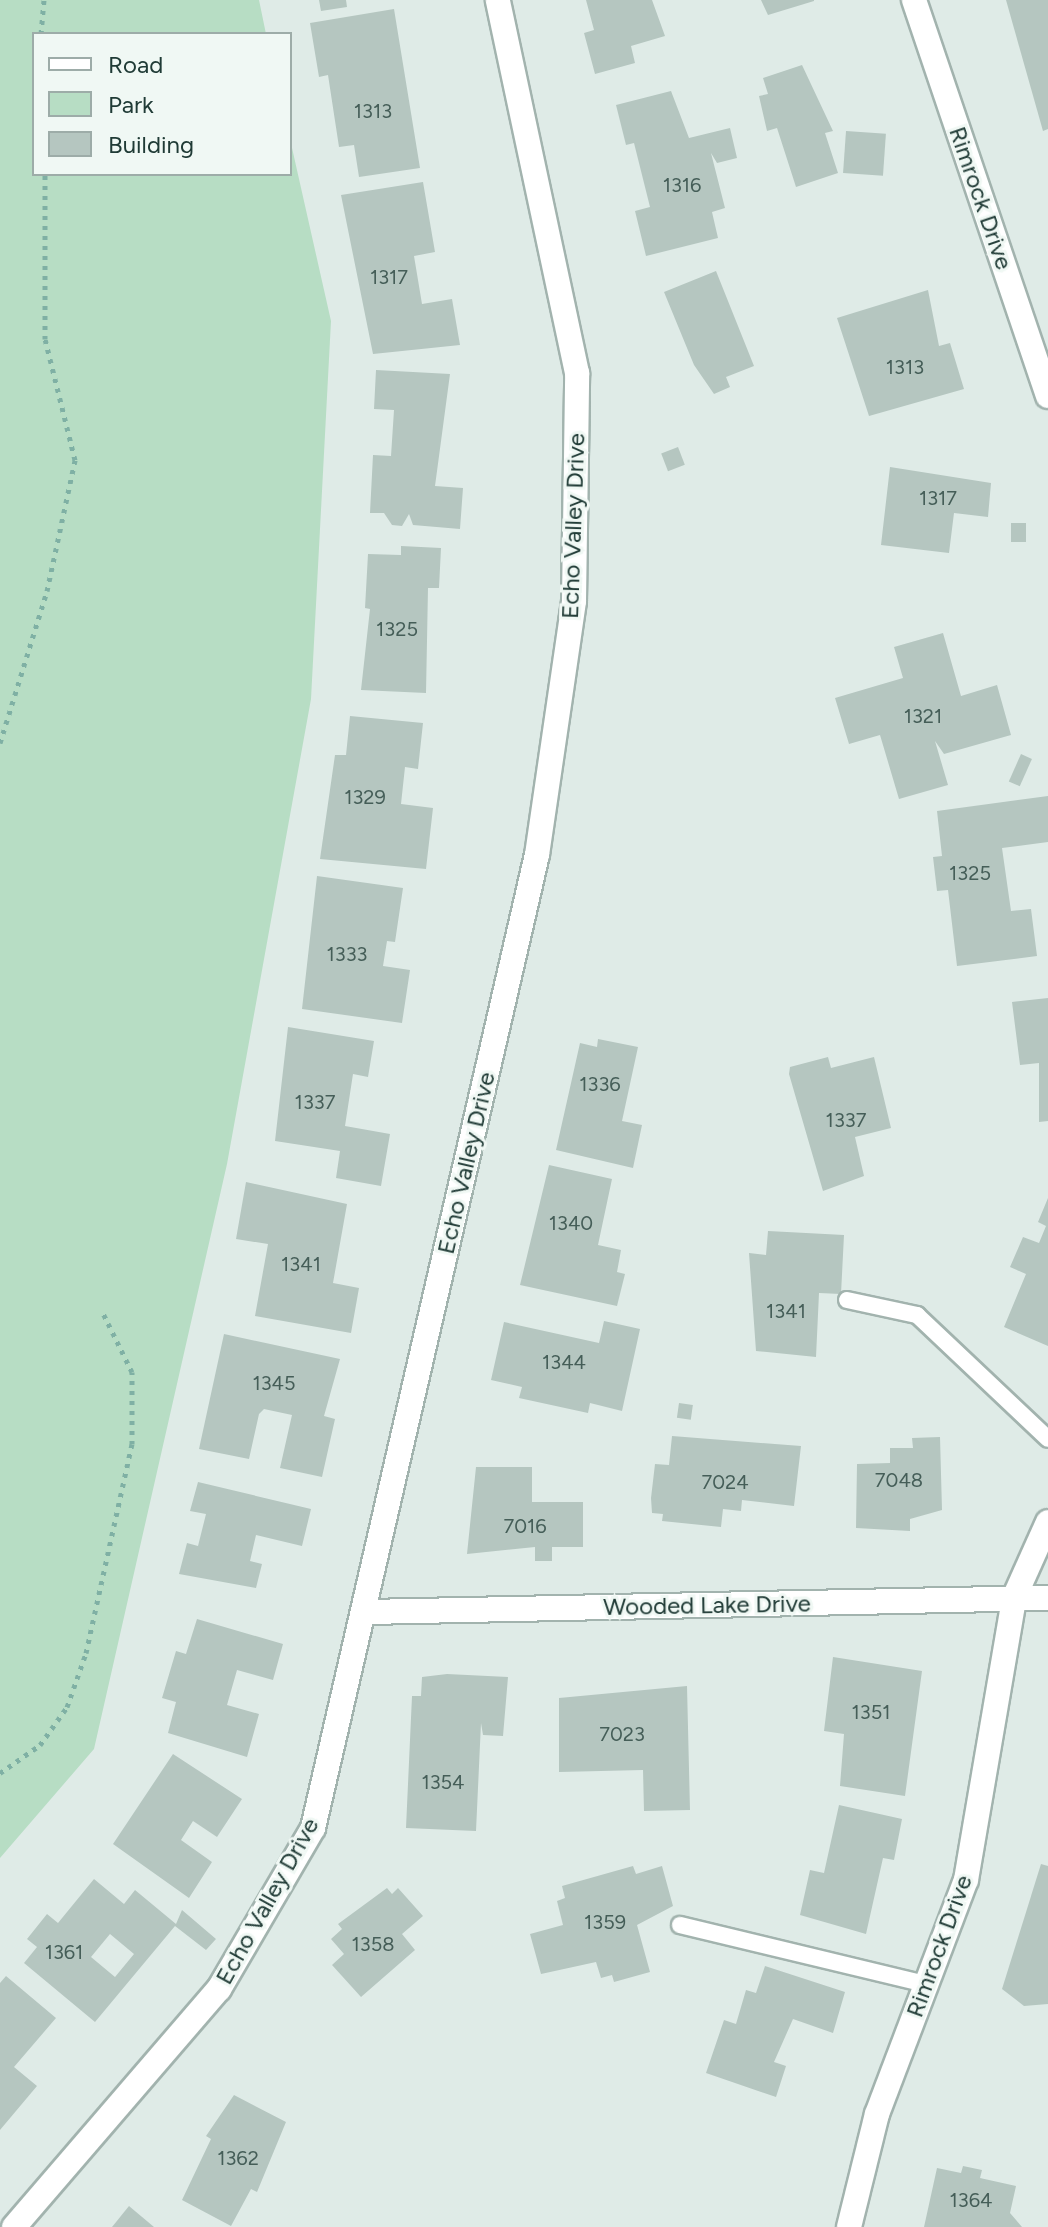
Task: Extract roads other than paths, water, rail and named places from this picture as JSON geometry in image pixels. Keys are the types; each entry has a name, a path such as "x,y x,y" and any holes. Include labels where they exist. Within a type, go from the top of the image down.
{"street":[{"name":"Echo Valley Drive","path":"14,2227 219,1989 313,1828 367,1612 537,855 574,601 577,373 498,0"},
{"name":"Rimrock Drive","path":"914,0 1048,396"},
{"name":"Rimrock Drive","path":"849,2227 877,2114 966,1880 1014,1598 1048,1522"},
{"name":"Wooded Lake Drive","path":"367,1612 1048,1598"}],"lane":[{"path":"847,1300 917,1315 1048,1439"},
{"path":"680,1925 926,1984"}]}
